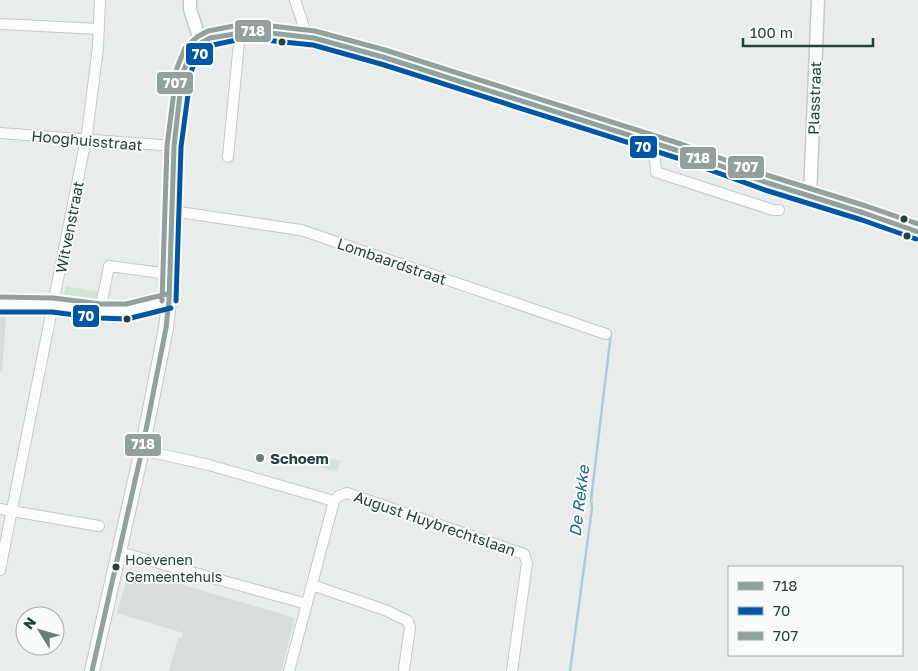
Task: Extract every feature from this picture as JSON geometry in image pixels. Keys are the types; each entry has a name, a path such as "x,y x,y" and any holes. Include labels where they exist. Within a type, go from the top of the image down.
{"main road":[{"path":"92,671 120,552 166,328 169,301 174,146 180,85 191,52 210,38 253,31 306,36 383,57 659,145 918,232"}],"street":[{"name":"Witvenstraat","path":"0,570 86,140 96,75 100,0"},
{"path":"190,0 190,9 201,43"},
{"path":"295,0 306,36"},
{"name":"Plasstraat","path":"810,196 818,0"},
{"path":"0,24 99,29"},
{"path":"228,157 240,32"},
{"name":"Hooghuisstraat","path":"0,133 174,146"},
{"path":"659,145 655,158 656,172 773,210 779,210"},
{"name":"Lombaardstraat","path":"172,211 301,230 606,334"},
{"path":"100,312 109,266 169,274"},
{"path":"0,304 53,305 100,312 127,312 169,301"},
{"name":"August Huybrechtslaan","path":"142,450 209,465 334,501 339,496 347,493 524,554 527,563 512,671"},
{"path":"289,671 334,501"},
{"path":"0,509 99,526"},
{"path":"120,552 307,604"},
{"path":"312,585 385,610 408,621 410,628 404,669"}],"shaded area":[{"path":"0,316 6,316 2,373 0,373"},
{"path":"130,569 295,618 281,671 169,671 178,638 182,638 183,633 117,613"}],"green space":[{"path":"66,286 98,292 96,301 94,303 63,299"},
{"path":"325,457 340,461 337,472 322,468"}],"waterway":[{"name":"De Rekke","path":"570,671 592,508 591,500 611,333"}],"transit line":[{"name":"707","path":"162,301 167,146 177,68 185,48 197,37 208,31 239,25 254,24 315,31 385,50 681,144 770,176 918,224"},
{"name":"718","path":"92,671 142,450 166,328 169,301 174,146 181,85 191,52 210,38 253,31 314,38 383,57 679,151 768,183 918,232"},
{"name":"70","path":"176,301 181,147 191,72 197,56 205,49 213,45 241,39 313,45 381,64 677,158 765,190 916,239"},
{"name":"707","path":"0,297 53,298 101,304 126,304 167,294"},
{"name":"70","path":"0,312 52,312 99,318 127,319 171,308"}],"place":[{"name":"Schoem","path":"260,458"},
{"name":"Hoevenen Gemeentehuis","path":"116,567"}]}
